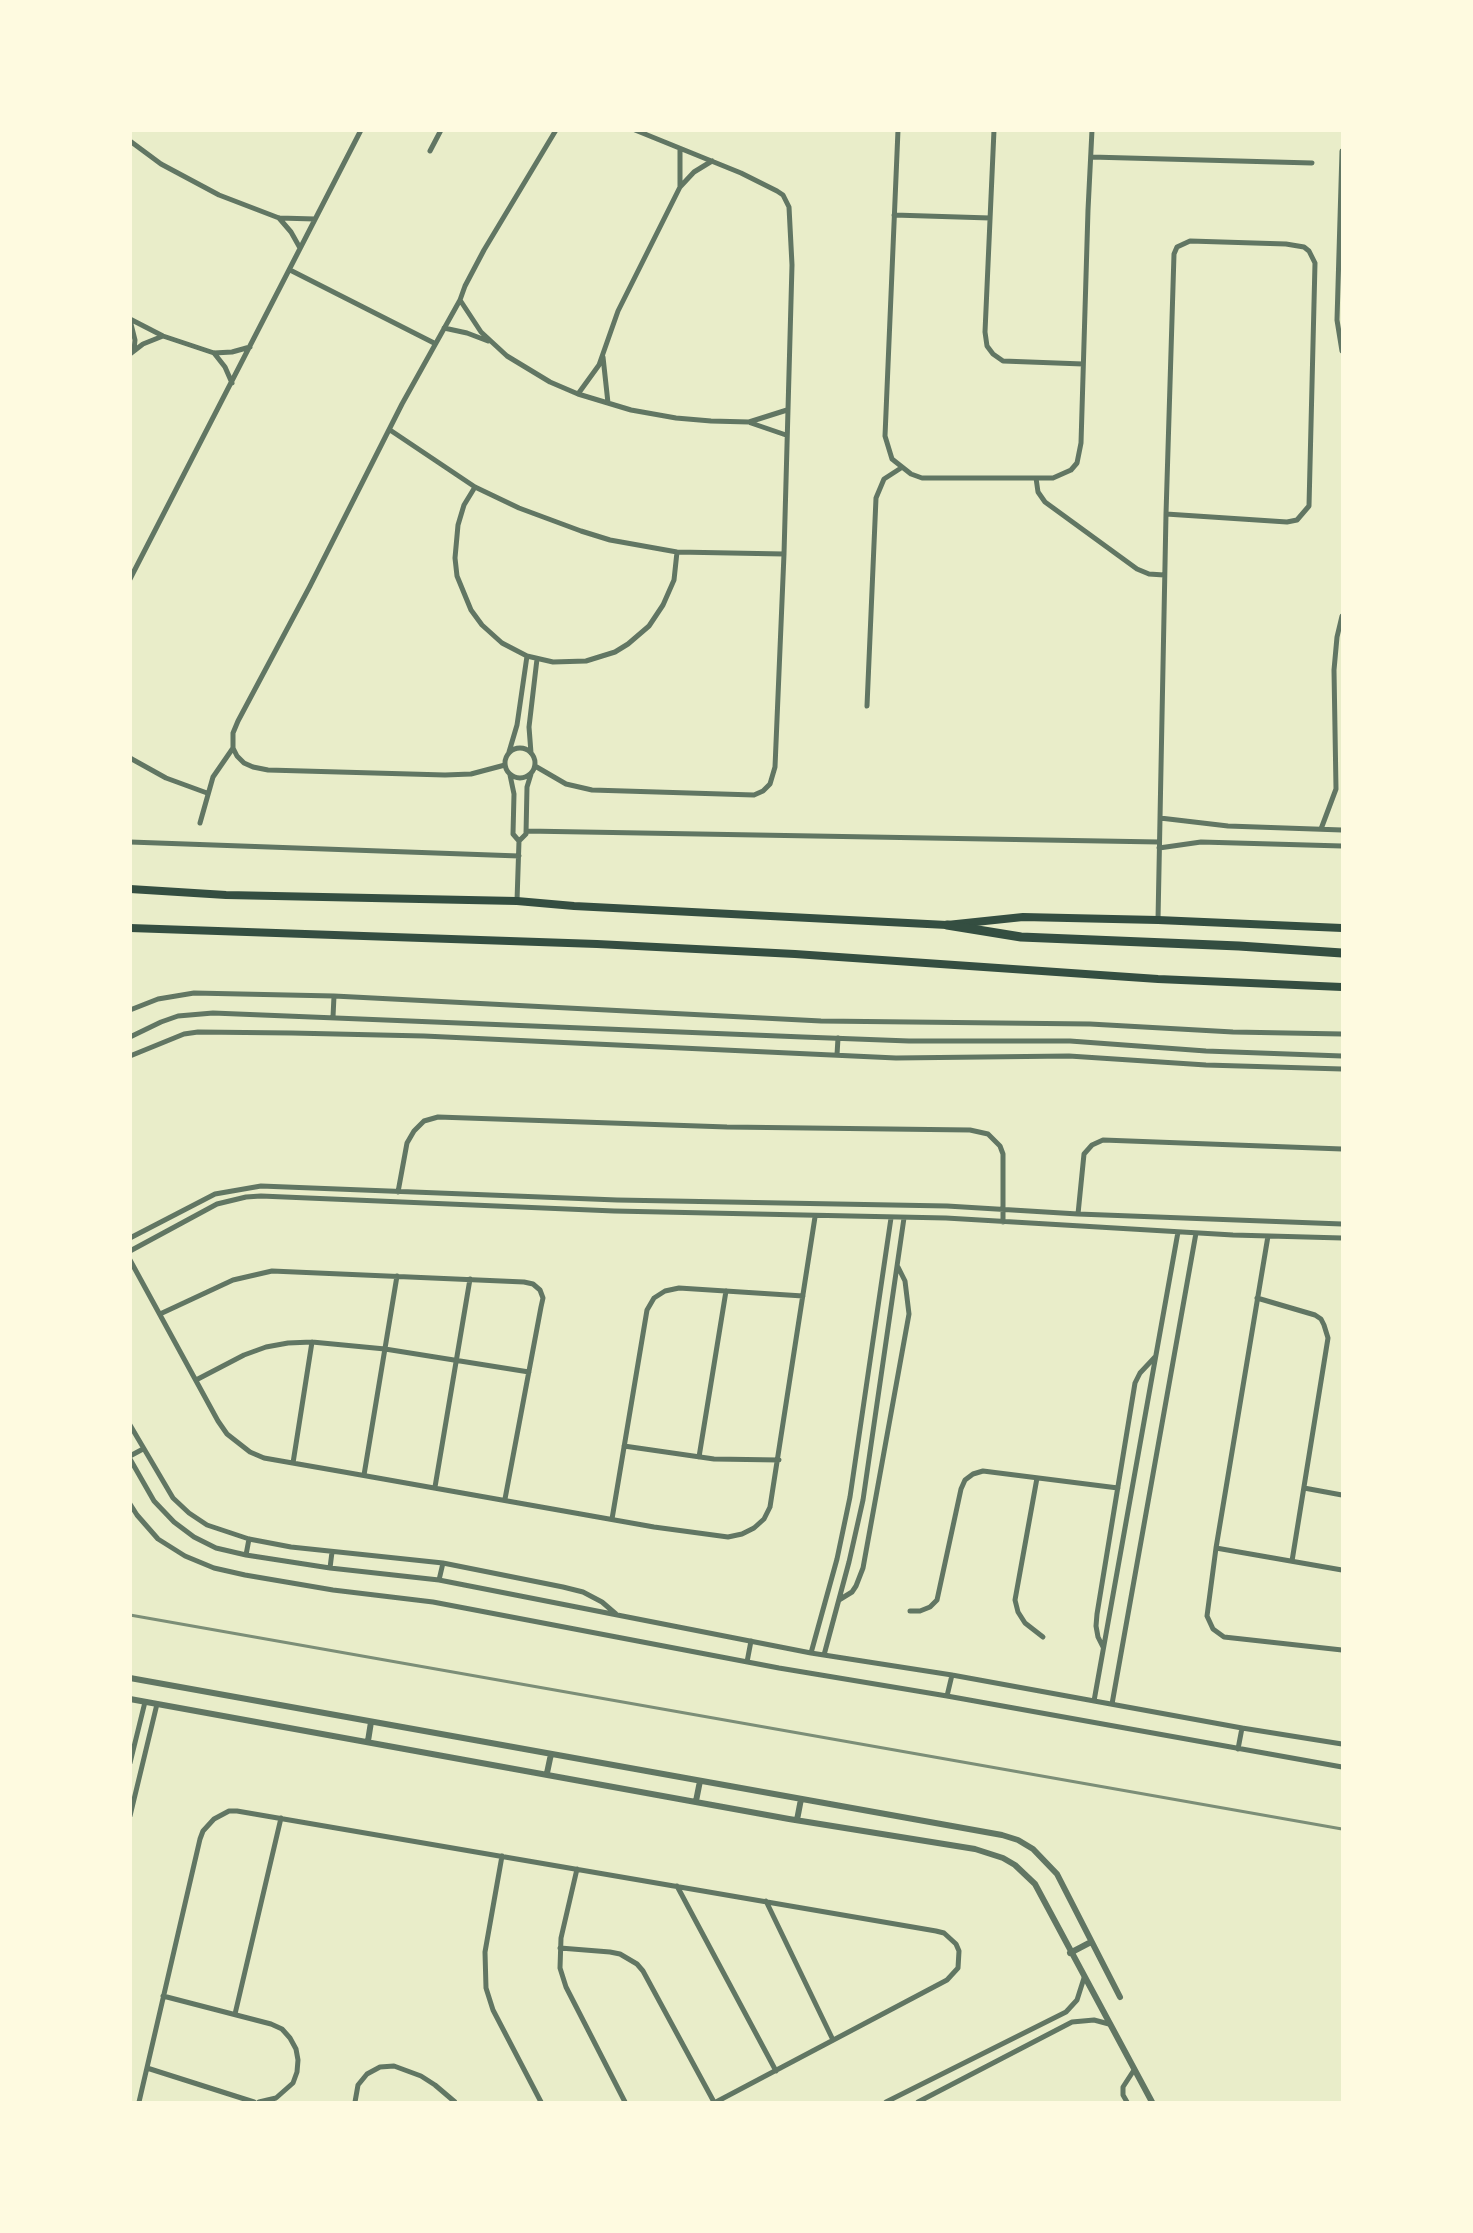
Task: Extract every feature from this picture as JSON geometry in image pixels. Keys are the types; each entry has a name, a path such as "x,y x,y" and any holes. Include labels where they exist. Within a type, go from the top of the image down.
{"highway":[{"path":"130,889 226,895 517,901 574,906 947,925 1021,937 1239,946 1342,953"},
{"path":"947,925 1023,917 1342,928"},
{"path":"130,928 597,944 795,954 1158,979 1342,987"}],"street":[{"path":"130,579 361,130"},
{"path":"430,151 441,130"},
{"path":"200,823 207,793 213,777 232,748 238,721 302,602 434,343 460,300 484,250 556,130"},
{"path":"533,769 566,784 606,792 754,795 763,791 774,776 784,554 792,255 789,207 783,195 777,191 712,161 634,130"},
{"path":"898,130 885,436 892,459 910,474 922,478 1053,478 1063,476 1077,463 1081,443 1092,130"},
{"path":"994,130 985,332 987,346 1003,361 1083,364"},
{"path":"130,141 161,165 239,203 279,218 315,219"},
{"path":"680,149 680,187"},
{"path":"1342,151 1337,320 1342,351"},
{"path":"1091,157 1312,163"},
{"path":"578,394 603,356 618,311 680,187 694,172 712,161"},
{"path":"894,215 990,218"},
{"path":"279,218 291,232 300,249"},
{"path":"1158,920 1164,575 1174,254 1177,247 1190,241 1286,244 1304,247 1309,251 1315,263 1309,506 1297,520 1287,522 1166,514"},
{"path":"290,270 434,343"},
{"path":"460,300 472,321 490,342 533,373 578,394 676,418 749,422 786,435"},
{"path":"130,320 163,336 214,353 250,347"},
{"path":"130,320 134,329 132,352"},
{"path":"444,328 467,333 490,342"},
{"path":"132,352 143,344 163,336"},
{"path":"214,353 225,367 232,383"},
{"path":"603,356 608,403"},
{"path":"749,422 787,410"},
{"path":"390,430 475,488 519,508 581,531 610,540 677,552 784,554"},
{"path":"867,706 876,498 884,479 901,468"},
{"path":"1036,478 1038,492 1045,502 1137,569 1149,574 1164,575"},
{"path":"475,488 464,506 455,541 457,576 462,593 471,610 491,634 527,656 553,662 586,661 615,651 633,640 649,626 663,605 674,580 677,552"},
{"path":"1321,829 1336,789 1334,670 1337,637 1342,616"},
{"path":"517,901 519,841 513,834 514,794 510,775 505,765 517,725 527,656"},
{"path":"519,841 524,837 526,831 527,787 533,769 529,727 537,659"},
{"path":"232,748 244,763 253,767 288,771 459,775 482,772 505,765"},
{"path":"509,752 523,748 531,753"},
{"path":"130,758 166,778 207,793"},
{"path":"510,775 519,779 524,778 533,769"},
{"path":"1160,818 1220,826 1342,830"},
{"path":"526,831 1159,845 1201,842 1342,846"},
{"path":"130,842 519,856"},
{"path":"130,932 142,928"},
{"path":"130,1010 158,999 194,993 429,999 821,1021 1090,1024 1233,1032 1342,1034"},
{"path":"333,1017 334,996"},
{"path":"130,1037 161,1022 195,1013 838,1038 1070,1041 1206,1052 1342,1056"},
{"path":"394,1020 394,1035"},
{"path":"622,1045 623,1029"},
{"path":"130,1056 171,1038 198,1032 394,1035 896,1058 1069,1056 1206,1065 1342,1069"},
{"path":"729,1049 730,1034"},
{"path":"837,1055 838,1038"},
{"path":"1069,1056 1070,1041"},
{"path":"1206,1052 1206,1065"},
{"path":"1313,1068 1314,1055"},
{"path":"398,1192 407,1143 424,1121 438,1117 749,1128 970,1130 988,1134 995,1139 1003,1154 1003,1222"},
{"path":"1078,1214 1084,1154 1092,1145 1103,1140 1342,1149"},
{"path":"130,1238 215,1194 261,1186 496,1195 947,1206 1078,1214 1342,1224"},
{"path":"340,1190 340,1201"},
{"path":"495,1207 496,1195"},
{"path":"130,1251 217,1204 261,1196 495,1207 904,1218 1233,1235 1342,1238"},
{"path":"839,1205 839,1217"},
{"path":"190,1207 196,1216"},
{"path":"130,1260 227,1434 238,1444 264,1458 705,1535 728,1537 754,1528 764,1519 770,1507 815,1217"},
{"path":"811,1653 837,1559 850,1497 891,1218"},
{"path":"824,1655 863,1500 904,1218"},
{"path":"1233,1221 1233,1235"},
{"path":"1094,1701 1178,1232"},
{"path":"1112,1704 1196,1233"},
{"path":"1268,1236 1216,1548 1207,1616 1213,1629 1224,1637 1342,1650"},
{"path":"839,1600 856,1586 863,1568 909,1314 905,1281 897,1267"},
{"path":"160,1314 234,1280 272,1271 470,1279 533,1284 540,1290 543,1298 542,1307 505,1499"},
{"path":"364,1475 397,1276"},
{"path":"435,1487 470,1279"},
{"path":"612,1519 647,1311 654,1298 665,1291 679,1288 803,1296"},
{"path":"699,1457 726,1291"},
{"path":"1257,1298 1315,1315 1321,1319 1328,1338 1292,1561"},
{"path":"196,1380 266,1347 312,1342 385,1349 529,1372"},
{"path":"293,1463 312,1342"},
{"path":"1103,1648 1096,1626 1136,1383 1140,1373 1155,1357"},
{"path":"130,1425 173,1498 189,1514 207,1525 249,1539 291,1547 443,1563 583,1592 602,1602 618,1615"},
{"path":"624,1446 732,1460 779,1460"},
{"path":"143,1449 130,1457 154,1501 174,1522 194,1537 216,1548 330,1568 439,1580 811,1653 952,1675 1342,1744"},
{"path":"909,1611 920,1611 930,1607 937,1600 961,1489 965,1480 973,1474 983,1471 1118,1488"},
{"path":"1037,1478 1015,1600 1018,1612 1025,1623 1043,1636"},
{"path":"1304,1488 1342,1495"},
{"path":"130,1503 137,1515 158,1539 185,1556 214,1568 289,1584 433,1602 747,1662 1342,1767"},
{"path":"246,1555 249,1539"},
{"path":"1216,1548 1342,1570"},
{"path":"330,1568 332,1552"},
{"path":"439,1580 443,1563"},
{"path":"747,1662 751,1641"},
{"path":"947,1696 952,1675"},
{"path":"130,1678 986,1831 1018,1840 1046,1860 1056,1874 1120,1997"},
{"path":"130,1699 797,1820 975,1849 1003,1858 1020,1869 1035,1884 1152,2103"},
{"path":"130,1762 145,1702"},
{"path":"130,1816 157,1704"},
{"path":"368,1741 371,1722"},
{"path":"1238,1749 1242,1728"},
{"path":"136,1738 148,1741"},
{"path":"547,1773 551,1754"},
{"path":"696,1801 700,1781"},
{"path":"797,1820 801,1799"},
{"path":"139,2103 203,1831 214,1819 229,1811 281,1818 936,1931 944,1933 956,1944 960,1960 958,1968 947,1980 715,2103 643,1971 637,1964 620,1954 560,1948"},
{"path":"235,2014 281,1818"},
{"path":"502,1856 485,1952 486,1988 493,2010 541,2103"},
{"path":"578,1869 560,1948 560,1968 566,1988 625,2103"},
{"path":"677,1886 776,2071"},
{"path":"766,1902 833,2040"},
{"path":"1070,1953 1091,1942"},
{"path":"886,2103 1066,2012 1077,2000 1084,1978"},
{"path":"164,1996 271,2024 282,2029 290,2038 296,2049 298,2060 297,2072 292,2083 286,2092 259,2103"},
{"path":"1066,2012 1072,2022"},
{"path":"918,2103 1072,2022 1094,2020 1109,2024"},
{"path":"355,2103 358,2085 367,2074 380,2067 394,2066 422,2076 455,2103"},
{"path":"147,2068 254,2103"},
{"path":"1127,2103 1123,2095 1123,2087 1134,2070"}],"railway":[{"path":"130,1615 1342,1829"}]}
